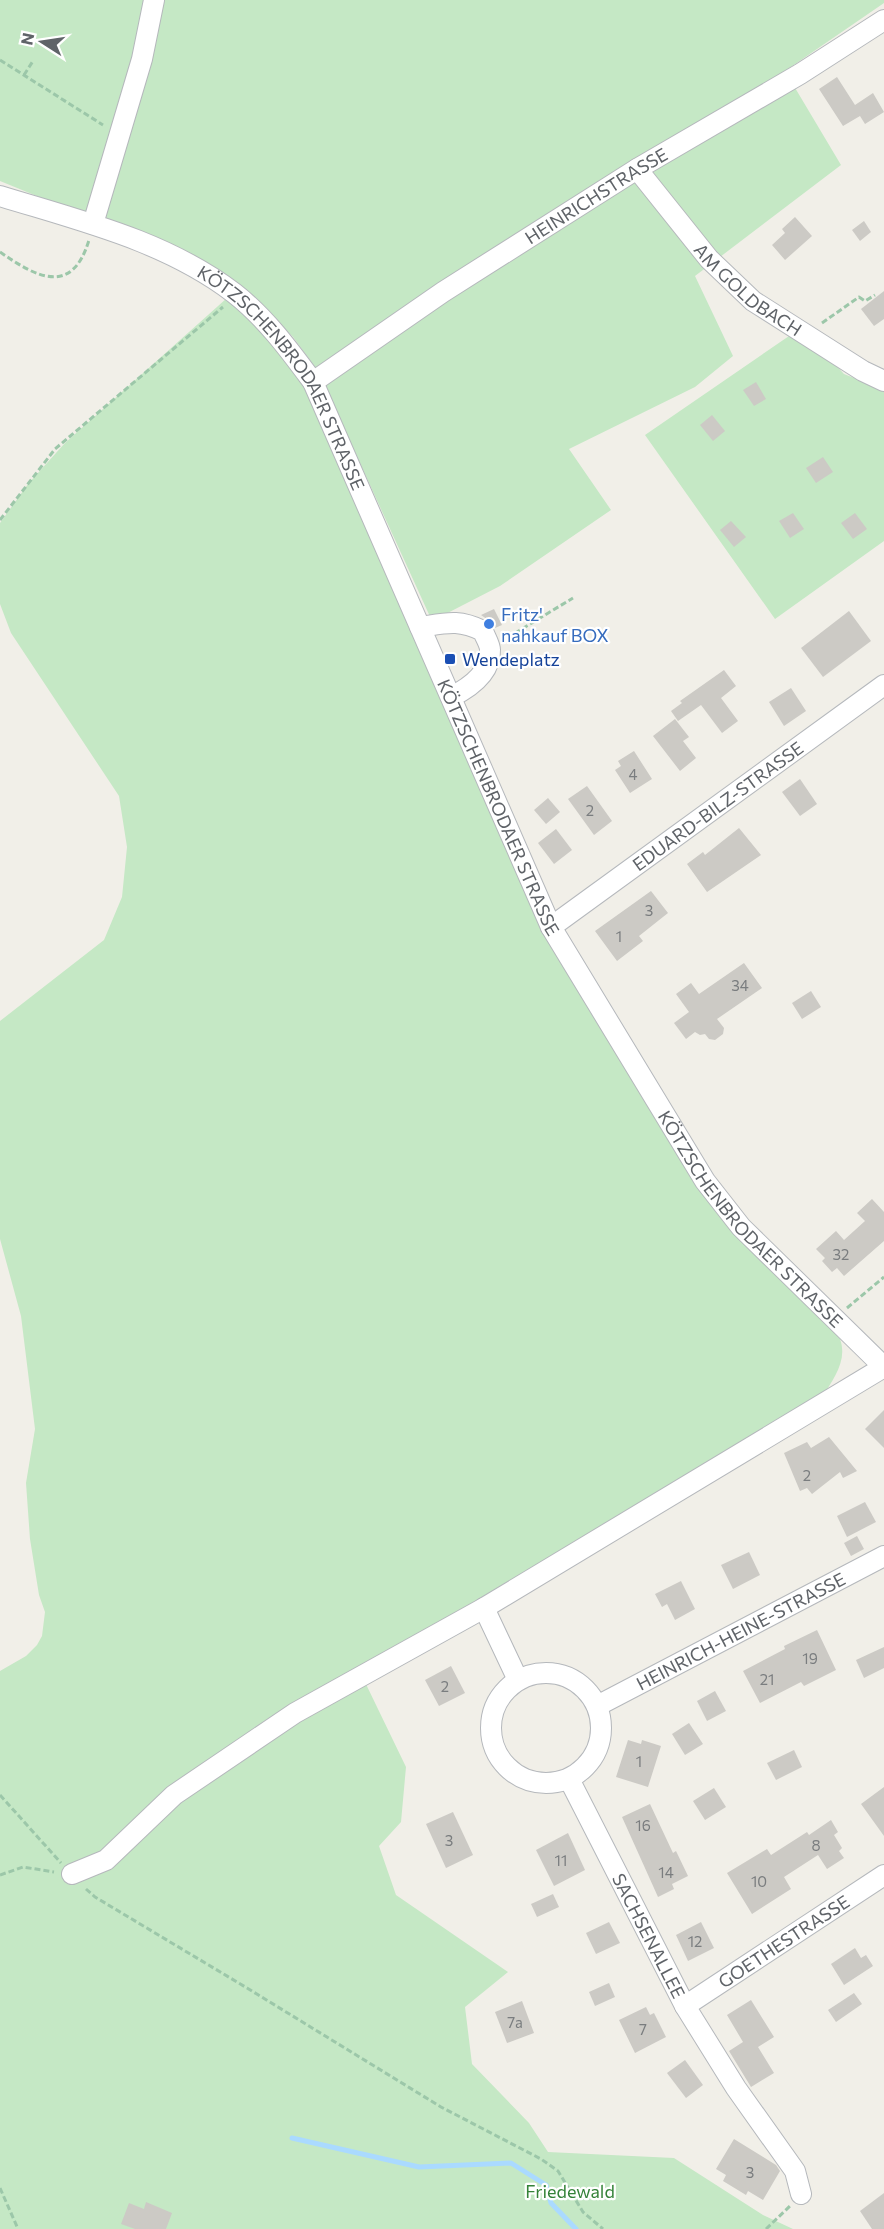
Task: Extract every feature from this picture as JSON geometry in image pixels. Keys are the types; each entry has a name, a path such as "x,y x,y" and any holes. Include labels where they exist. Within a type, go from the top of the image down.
{"street":[{"path":"93,224 142,59 154,0"},
{"name":"HEINRICHSTRASSE","path":"314,382 443,292 637,169 800,74 884,20"},
{"name":"AM GOLDBACH","path":"637,169 709,259 753,301 863,371 884,381"},
{"name":"KÖTZSCHENBRODAER STRASSE","path":"0,196 93,224 163,250 200,269 236,295 277,335 314,382 551,927 705,1181 741,1227 884,1367"},
{"path":"420,627 448,622 466,623 483,631 490,649 487,667 473,683 451,697"},
{"name":"EDUARD-BILZ-STRASSE","path":"551,927 884,685"},
{"path":"72,1874 106,1860 174,1795 295,1713 484,1608 884,1367"},
{"name":"HEINRICH-HEINE-STRASSE","path":"597,1706 884,1556"},
{"path":"484,1608 519,1680"},
{"path":"536,1673 555,1673 572,1679 587,1690 597,1706 602,1727 598,1748 586,1766 569,1779 551,1784 532,1782 515,1775 501,1762 493,1745 490,1726 494,1708 504,1692 519,1680 536,1673"},
{"name":"SACHSENALLEE","path":"569,1779 685,2006 736,2088 795,2171 801,2194"},
{"name":"GOETHESTRASSE","path":"685,2006 884,1875"}],"path":[{"path":"0,60 120,135"},
{"path":"24,75 33,61"},
{"path":"0,252 27,271 49,277 68,274 83,258 93,224"},
{"path":"0,520 55,449 208,322 236,295"},
{"path":"806,335 859,297 865,301 875,295"},
{"path":"490,649 573,598"},
{"path":"834,1319 884,1277"},
{"path":"0,1795 95,1897 441,2107 541,2158 558,2170 582,2212 603,2229"},
{"path":"0,1875 23,1867 72,1874"},
{"path":"0,2188 18,2229"},
{"path":"766,2229 801,2194"}],"green space":[{"path":"0,0 884,0 884,3 785,71 841,165 695,276 733,356 695,387 569,449 611,510 500,586 432,621 318,371 293,337 273,317 54,203 0,181"},
{"name":"Friedewald","path":"227,298 264,332 284,356 307,391 539,918 657,1112 840,1339 841,1362 822,1398 363,1678 406,1767 401,1822 379,1846 396,1895 508,1972 465,2007 472,2064 529,2123 548,2152 674,2158 763,2215 793,2229 0,2229 0,1671 26,1656 37,1645 42,1636 45,1612 39,1595 30,1539 26,1483 35,1429 21,1316 0,1239 0,1021 104,940 122,897 127,847 119,796 11,633 0,604 0,523 28,484 65,443"},
{"path":"792,334 832,361 844,374 884,390 884,541 775,619 645,435"}],"building":[{"path":"837,77 855,105 873,93 884,112 865,124 860,116 843,126 819,89"},
{"path":"795,217 812,236 785,260 772,245 785,233 782,229"},
{"path":"864,221 871,232 860,241 852,230"},
{"path":"884,291 884,319 874,326 861,309"},
{"path":"756,382 766,399 754,406 743,390"},
{"path":"712,415 725,431 713,441 700,425"},
{"path":"823,457 833,472 816,483 806,468"},
{"path":"793,513 804,529 790,538 779,521"},
{"path":"855,513 867,529 853,539 841,523"},
{"path":"731,521 746,537 734,547 720,530"},
{"path":"494,609 502,625 495,628 481,615"},
{"path":"849,611 871,641 823,677 801,648"},
{"path":"724,670 736,686 721,698 738,721 722,733 701,705 678,721 671,711 682,703 680,701"},
{"path":"791,688 806,711 784,726 769,702"},
{"path":"675,719 689,737 683,741 696,758 680,771 653,736"},
{"path":"634,751 652,779 630,793 615,770 621,766 618,761"},
{"path":"800,779 817,804 800,816 782,792"},
{"path":"587,786 612,821 594,835 568,799"},
{"path":"548,798 560,812 546,824 534,810"},
{"path":"739,828 761,855 707,892 687,864 703,852 705,855"},
{"path":"556,829 572,850 554,864 538,843"},
{"path":"651,891 668,913 639,936 643,941 617,961 595,931"},
{"path":"744,963 762,988 717,1019 724,1028 723,1034 715,1040 709,1039 705,1034 700,1035 695,1032 686,1039 674,1023 689,1012 676,994 691,983 699,994"},
{"path":"811,991 821,1007 802,1019 792,1003"},
{"path":"872,1199 884,1212 884,1241 844,1276 837,1268 832,1272 822,1261 825,1258 816,1249 836,1231 844,1240 865,1221 857,1213"},
{"path":"884,1410 884,1448 865,1429"},
{"path":"829,1437 857,1471 843,1478 840,1472 812,1494 807,1488 800,1491 784,1453 807,1442 811,1448"},
{"path":"865,1502 876,1522 847,1537 837,1516"},
{"path":"857,1536 864,1549 851,1556 844,1543"},
{"path":"749,1552 760,1575 733,1589 721,1565"},
{"path":"681,1581 695,1609 675,1620 667,1604 662,1607 655,1594"},
{"path":"817,1630 836,1670 804,1686 801,1682 760,1703 743,1671 785,1649 784,1646"},
{"path":"884,1647 884,1668 864,1678 856,1660"},
{"path":"451,1666 465,1693 439,1706 425,1680"},
{"path":"715,1691 726,1711 707,1721 697,1701"},
{"path":"689,1723 703,1744 685,1755 672,1734"},
{"path":"628,1740 641,1744 642,1740 661,1746 648,1787 616,1777"},
{"path":"794,1750 802,1767 776,1780 767,1763"},
{"path":"884,1787 884,1836 861,1804"},
{"path":"714,1788 726,1807 705,1820 693,1801"},
{"path":"650,1804 673,1853 676,1851 688,1876 672,1884 674,1889 658,1897 622,1817"},
{"path":"453,1812 473,1855 446,1868 426,1824"},
{"path":"831,1820 838,1832 834,1835 842,1848 839,1851 844,1858 827,1869 818,1855 784,1877 791,1889 752,1914 727,1873 767,1849 771,1855 807,1832 809,1835"},
{"path":"568,1833 585,1870 554,1886 536,1850"},
{"path":"553,1894 559,1907 537,1917 531,1904"},
{"path":"609,1922 620,1943 596,1954 586,1933"},
{"path":"701,1922 714,1948 688,1961 676,1935"},
{"path":"855,1948 861,1958 866,1955 873,1966 844,1985 831,1964"},
{"path":"609,1983 615,1997 595,2006 589,1992"},
{"path":"854,1993 862,2004 836,2022 828,2010"},
{"path":"751,2000 774,2037 758,2047 774,2073 751,2087 729,2051 743,2042 727,2015"},
{"path":"522,2001 534,2033 507,2043 495,2012"},
{"path":"646,2007 650,2015 654,2013 666,2037 635,2053 619,2020"},
{"path":"685,2060 703,2085 686,2098 667,2073"},
{"path":"734,2139 776,2165 780,2171 763,2200 748,2191 746,2195 723,2181 726,2175 716,2169"},
{"path":"884,2193 884,2229 872,2229 860,2211"},
{"path":"146,2202 172,2213 166,2229 135,2229 121,2224 129,2203 144,2209"}],"waterway":[{"path":"292,2138 419,2167 511,2163 546,2185 551,2203 576,2229"}],"place":[{"name":"Fritz' nahkauf BOX","path":"489,624"},
{"name":"Wendeplatz","path":"450,659"}]}
